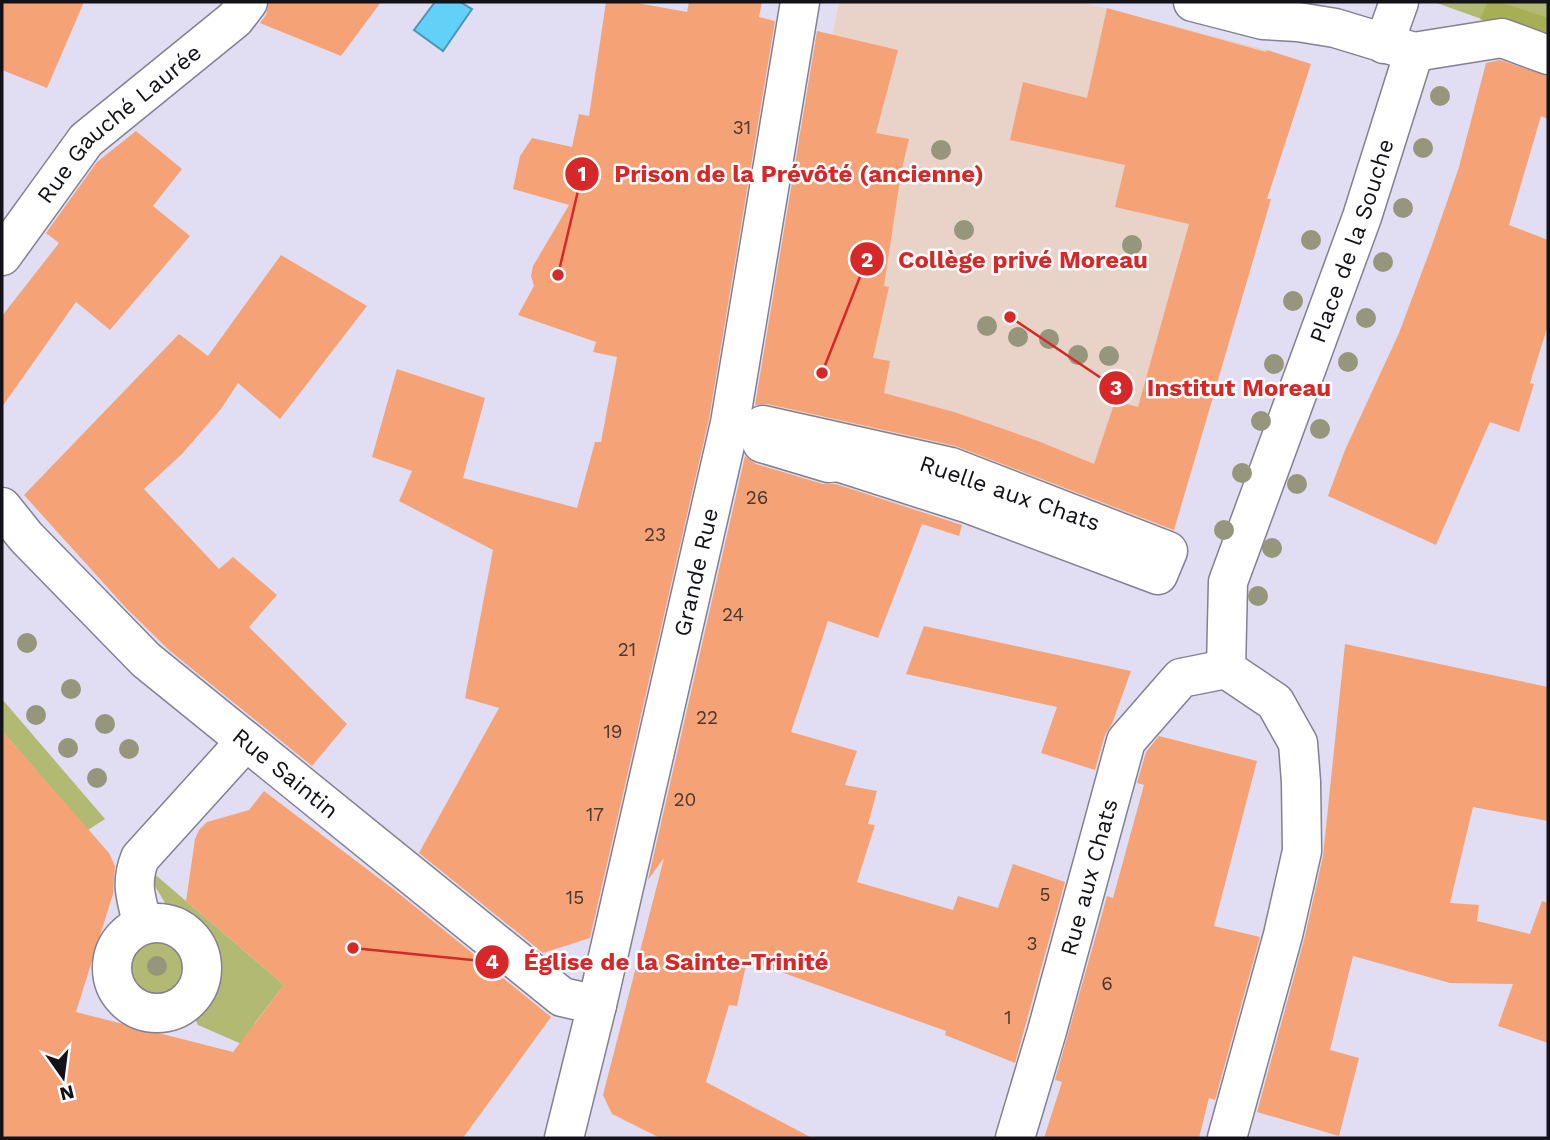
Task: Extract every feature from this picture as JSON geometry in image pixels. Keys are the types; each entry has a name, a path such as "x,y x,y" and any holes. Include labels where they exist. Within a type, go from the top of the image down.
{"street":[{"name":"Rue Gauché Laurée","path":"2,256 86,140 235,19 248,2"},
{"name":"Grande Rue","path":"576,1134 597,1005 730,423 800,2"},
{"path":"1193,2 1263,20 1335,28 1399,48 1502,38 1548,55"},
{"name":"Place de la Souche","path":"1226,669 1228,582 1362,217 1399,48 1399,2"},
{"name":"Ruelle aux Chats","path":"763,433 848,454 984,494 1163,562"},
{"name":"Rue Saintin","path":"2,507 14,544 146,660 562,997 597,1005"},
{"path":"1226,669 1275,702 1298,743 1301,782 1301,851 1283,934 1227,1138"},
{"name":"Rue aux Chats","path":"1015,1138 1126,741 1181,678 1226,669"},
{"path":"143,925 135,893 134,873 140,858 246,741"}],"shaded area":[{"path":"839,2 1081,2 1311,64 1267,198 1271,199 1168,551 763,425"}],"green space":[{"path":"1434,2 1548,2 1548,43"},
{"path":"1488,2 1500,2 1548,18 1548,43 1480,19"},
{"path":"2,699 105,819 88,830 2,731"},
{"path":"151,871 284,985 254,1024 403,1136 401,1138 387,1138 353,1103 246,1046 198,1025 193,1015 212,992 216,974 215,949 204,929 195,921 170,911 153,883"},
{"path":"151,938 163,938 178,946 186,961 186,973 178,988 163,996 151,996 136,988 128,973 128,961 136,946"}],"water":[{"path":"435,2 460,2 472,9 443,51 414,30"}],"building":[{"path":"2,2 84,2 47,88 2,70"},
{"path":"269,2 381,2 341,56 260,23 266,15"},
{"path":"606,2 632,2 687,12 689,2 762,2 759,17 775,21 709,419 590,938 543,953 419,853 499,708 465,698 493,550 399,501 412,471 372,457 397,369 485,398 463,478 577,508 595,442 601,442 617,357 593,352 596,342 518,315 534,286 531,276 533,266 569,205 513,189 520,156 532,138 572,147 579,114 589,116"},
{"path":"1107,8 1311,64 1267,199 1271,199 1174,530 956,446 768,404 755,405 817,31 898,50 876,133 909,139 901,173 884,286 889,287 873,358 890,361 884,393 954,412 1094,464 1115,401 1138,407 1189,224 1115,207 1125,165 1010,140 1023,82 1087,98"},
{"path":"1500,60 1548,76 1548,119 1541,116 1509,225 1548,240 1548,325 1530,383 1534,384 1519,432 1490,422 1436,545 1328,496 1345,450 1399,333 1432,245 1459,167 1486,63"},
{"path":"136,131 182,169 153,206 190,236 110,330 76,302 2,407 2,316 59,243 46,233 97,162"},
{"path":"281,255 367,306 280,419 238,383 221,409 182,454 144,489 219,569 233,557 277,595 249,627 347,724 312,766 170,651 126,608 24,495 179,334 208,356"},
{"path":"745,456 756,464 823,484 836,484 962,525 959,536 922,524 878,638 828,621 791,732 857,751 845,785 877,791 868,824 875,825 857,882 953,910 958,896 998,908 1013,864 1065,882 1015,1063 945,1035 946,1031 747,960 737,1006 729,1005 706,1082 812,1138 660,1138 612,1114 603,1095 664,858 648,880"},
{"path":"924,626 1131,671 1112,724 1105,735 1095,770 1041,753 1057,707 906,674"},
{"path":"1345,644 1548,687 1548,821 1473,807 1450,903 1479,905 1477,921 1530,934 1542,901 1548,903 1548,1043 1498,1026 1513,984 1450,983 1353,956 1330,1050 1359,1058 1339,1136 1257,1112 1304,940 1323,856"},
{"path":"2,731 109,853 115,866 113,894 76,1012 233,1052 284,985 186,901 195,839 199,830 207,822 249,810 264,791 397,892 551,1017 463,1138 2,1138"},
{"path":"1159,736 1257,761 1214,926 1260,937 1215,1100 1209,1098 1199,1138 1044,1138 1062,1082 1055,1080 1107,896 1113,898 1144,785 1137,783 1146,752"}],"place":[{"name":"Prison de la Prévôté (ancienne)","path":"558,275"},
{"name":"Institut Moreau","path":"1010,317"},
{"name":"Collège privé Moreau","path":"822,373"},
{"name":"Église de la Sainte-Trinité","path":"353,948"}]}
